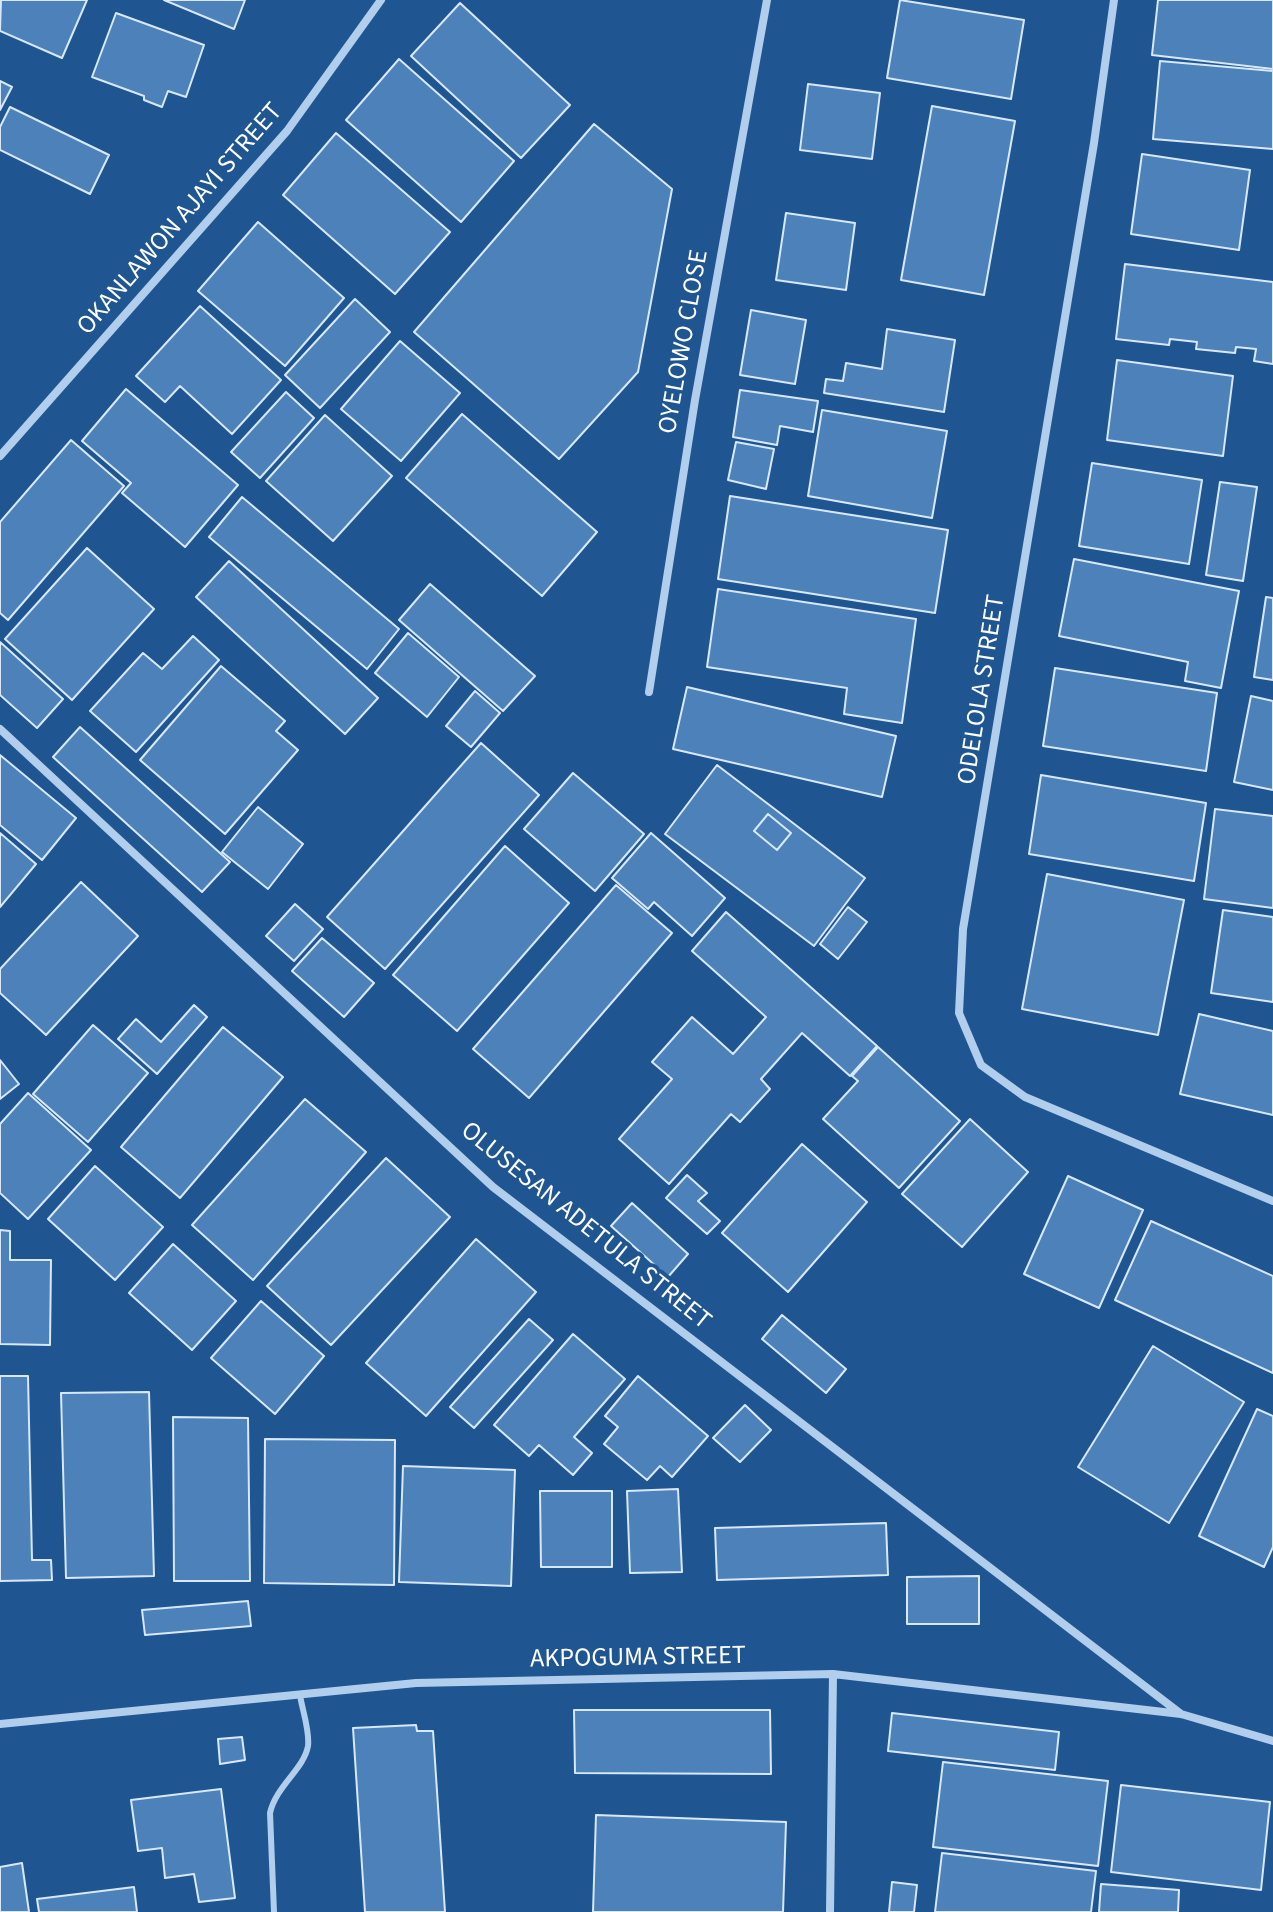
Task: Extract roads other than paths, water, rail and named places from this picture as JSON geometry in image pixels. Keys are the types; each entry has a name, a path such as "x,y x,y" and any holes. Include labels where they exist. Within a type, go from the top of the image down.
{"street":[{"name":"OKANLAWON AJAYI STREET","path":"0,456 287,131 381,0"},
{"name":"OYELOWO CLOSE","path":"649,692 695,400 767,0"},
{"name":"ODELOLA STREET","path":"1114,0 1094,143 963,929 959,1013 981,1065 1025,1097 1273,1201"},
{"name":"OLUSESAN ADETULA STREET","path":"0,729 493,1187 1181,1714"},
{"name":"AKPOGUMA STREET","path":"0,1724 416,1683 833,1674 1181,1714 1273,1741"},
{"path":"830,1912 833,1674"}],"lane":[{"path":"274,1912 270,1813 274,1797 301,1761 308,1745 300,1695"}]}
